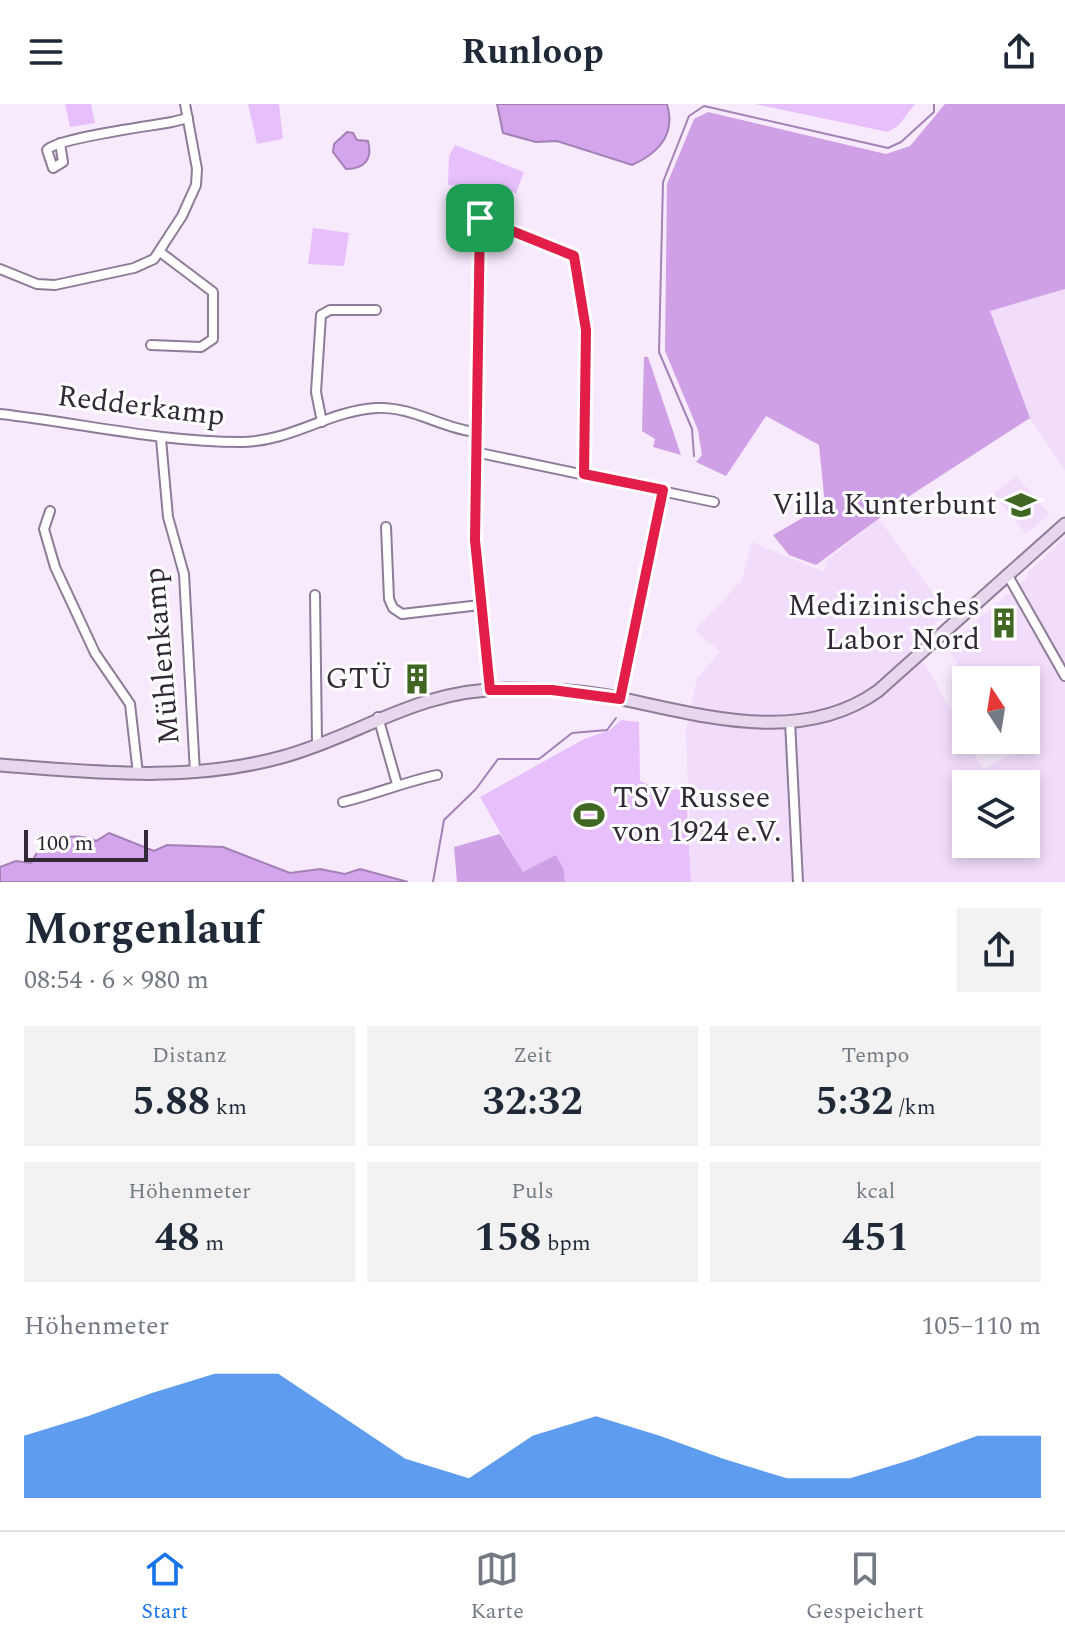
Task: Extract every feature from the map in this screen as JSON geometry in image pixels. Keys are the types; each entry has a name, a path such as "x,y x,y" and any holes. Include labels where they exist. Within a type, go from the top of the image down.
{"street":[{"path":"0,269 37,284 55,285 134,268 160,252 195,188 197,169 185,104"},
{"path":"60,143 188,118"},
{"path":"459,207 574,256 586,330 584,474"},
{"path":"480,218 475,452 480,605 490,690"},
{"path":"151,345 201,347 213,339 213,292 160,252"},
{"path":"322,422 316,392 321,315 330,310 376,310"},
{"name":"Redderkamp","path":"0,414 102,426 161,439 246,442 285,437 364,409 394,408 475,432"},
{"name":"Mühlenkamp","path":"161,439 168,517 184,574 195,774"},
{"path":"475,452 714,502"},
{"path":"620,699 663,490"},
{"path":"50,511 44,529 55,567 95,653 130,704 138,774"},
{"path":"0,765 138,774 195,774 280,758 378,717 437,699 490,690 552,690 732,720 790,721 835,712 871,695 923,653 1065,524"},
{"path":"386,527 389,599 393,608 402,614 480,605"},
{"path":"1007,574 1065,676"},
{"path":"315,595 317,743"},
{"path":"378,717 397,784"},
{"path":"790,721 798,882"},
{"path":"343,802 384,793 397,784 437,775"}],"shaded area":[{"path":"65,104 91,104 95,123 70,127"},
{"path":"248,104 279,104 283,139 257,144"},
{"path":"497,104 667,104 669,124 657,148 632,165 557,141 536,142 503,133"},
{"path":"755,104 915,104 898,126 888,132"},
{"path":"945,104 1065,104 1065,289 990,311 1030,418 911,495 816,565 789,555 773,535 825,505 819,445 766,416 726,476 696,462 702,455 698,430 665,351 667,184 694,119 708,112 886,154 910,146"},
{"path":"347,132 353,133 357,140 368,141 366,162 353,169 346,169 333,152 334,144"},
{"path":"455,145 524,172 516,193 448,185 449,156"},
{"path":"313,228 349,233 344,266 308,264"},
{"path":"1065,289 1065,471 1030,418 989,310"},
{"path":"644,357 648,357 681,455 653,447 655,439 642,431"},
{"name":"Villa Kunterbunt","path":"1016,476 1050,514 1026,534 994,494"},
{"path":"879,519 947,613 909,648 927,667 952,713 952,754 974,754 983,770 1011,754 1040,754 1040,666 959,666 946,646 1027,578 1028,572 1065,538 1065,882 691,882 686,731 697,678 720,652 695,630 742,580 752,542 824,572 827,560"},
{"name":"TSV Russee von 1924 e.V.","path":"621,720 639,722 640,781 662,790 686,789 691,882 565,882 564,870 523,873 480,797 584,739 610,730"},
{"path":"109,833 154,851 167,845 223,847 290,873 320,869 345,874 360,869 408,882 0,882 0,867 16,861 31,863 43,842 77,836 96,841"},
{"path":"500,834 523,872 556,855 564,870 565,882 457,882 454,847"}],"waterway":[{"path":"694,456 692,429 659,352 663,182 689,116 704,106 888,148 901,142 934,112 934,104"},
{"path":"433,882 444,820 476,789 498,759 539,759 572,733 607,730 616,718"}],"place":[{"name":"Villa Kunterbunt","path":"1021,505"},
{"name":"Medizinisches Labor Nord","path":"1004,623"},
{"name":"GTÜ","path":"417,679"},
{"name":"TSV Russee von 1924 e.V.","path":"589,815"}],"route":[{"path":"480,218 574,256 586,330 584,474 663,490 620,699 581,692 490,690 475,540 480,218"}]}
